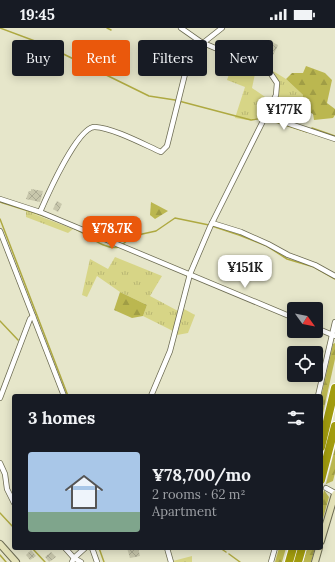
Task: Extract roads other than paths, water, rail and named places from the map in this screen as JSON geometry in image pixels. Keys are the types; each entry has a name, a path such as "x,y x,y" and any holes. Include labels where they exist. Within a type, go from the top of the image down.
{"highway":[{"path":"323,439 335,388"},
{"path":"323,472 335,426"},
{"path":"289,562 292,550"},
{"path":"298,562 301,550"}],"street":[{"path":"181,28 198,40"},
{"path":"206,40 222,28"},
{"path":"152,394 170,351 190,274 211,225 276,95 277,83 269,71 207,45"},
{"path":"40,212 62,165 82,134 88,128 94,127 116,133 161,152 167,146 184,76"},
{"path":"265,119 309,130 335,139"},
{"path":"0,199 40,212 287,315"},
{"path":"211,225 240,232 268,244 288,256 315,265 335,276"},
{"path":"0,231 63,394"},
{"path":"0,398 30,319 33,316"},
{"path":"319,394 334,335 335,322"},
{"path":"323,331 334,335"},
{"path":"0,463 5,474 7,489 12,499"},
{"path":"323,534 335,493 326,488"},
{"path":"0,544 12,561"},
{"path":"66,550 73,560 81,562"},
{"path":"73,560 83,550"},
{"path":"93,550 97,562"},
{"path":"168,550 171,562"},
{"path":"271,562 274,550"},
{"path":"315,562 318,550"}],"waterway":[{"path":"0,28 43,44 149,96 175,100 251,120 263,118"},
{"path":"107,28 111,30"},
{"path":"266,119 307,132 308,131"},
{"path":"311,129 312,128 335,136"},
{"path":"0,202 43,216 73,228 105,246 114,248 119,247"},
{"path":"123,244 133,236 156,231 175,218 209,225"},
{"path":"0,219 67,394"},
{"path":"212,226 267,246 287,259 314,267 335,279"},
{"path":"0,321 18,340"},
{"path":"0,513 12,526"},
{"path":"34,550 45,562"},
{"path":"100,550 104,562"},
{"path":"229,554 240,562"},
{"path":"0,555 6,562"}]}
